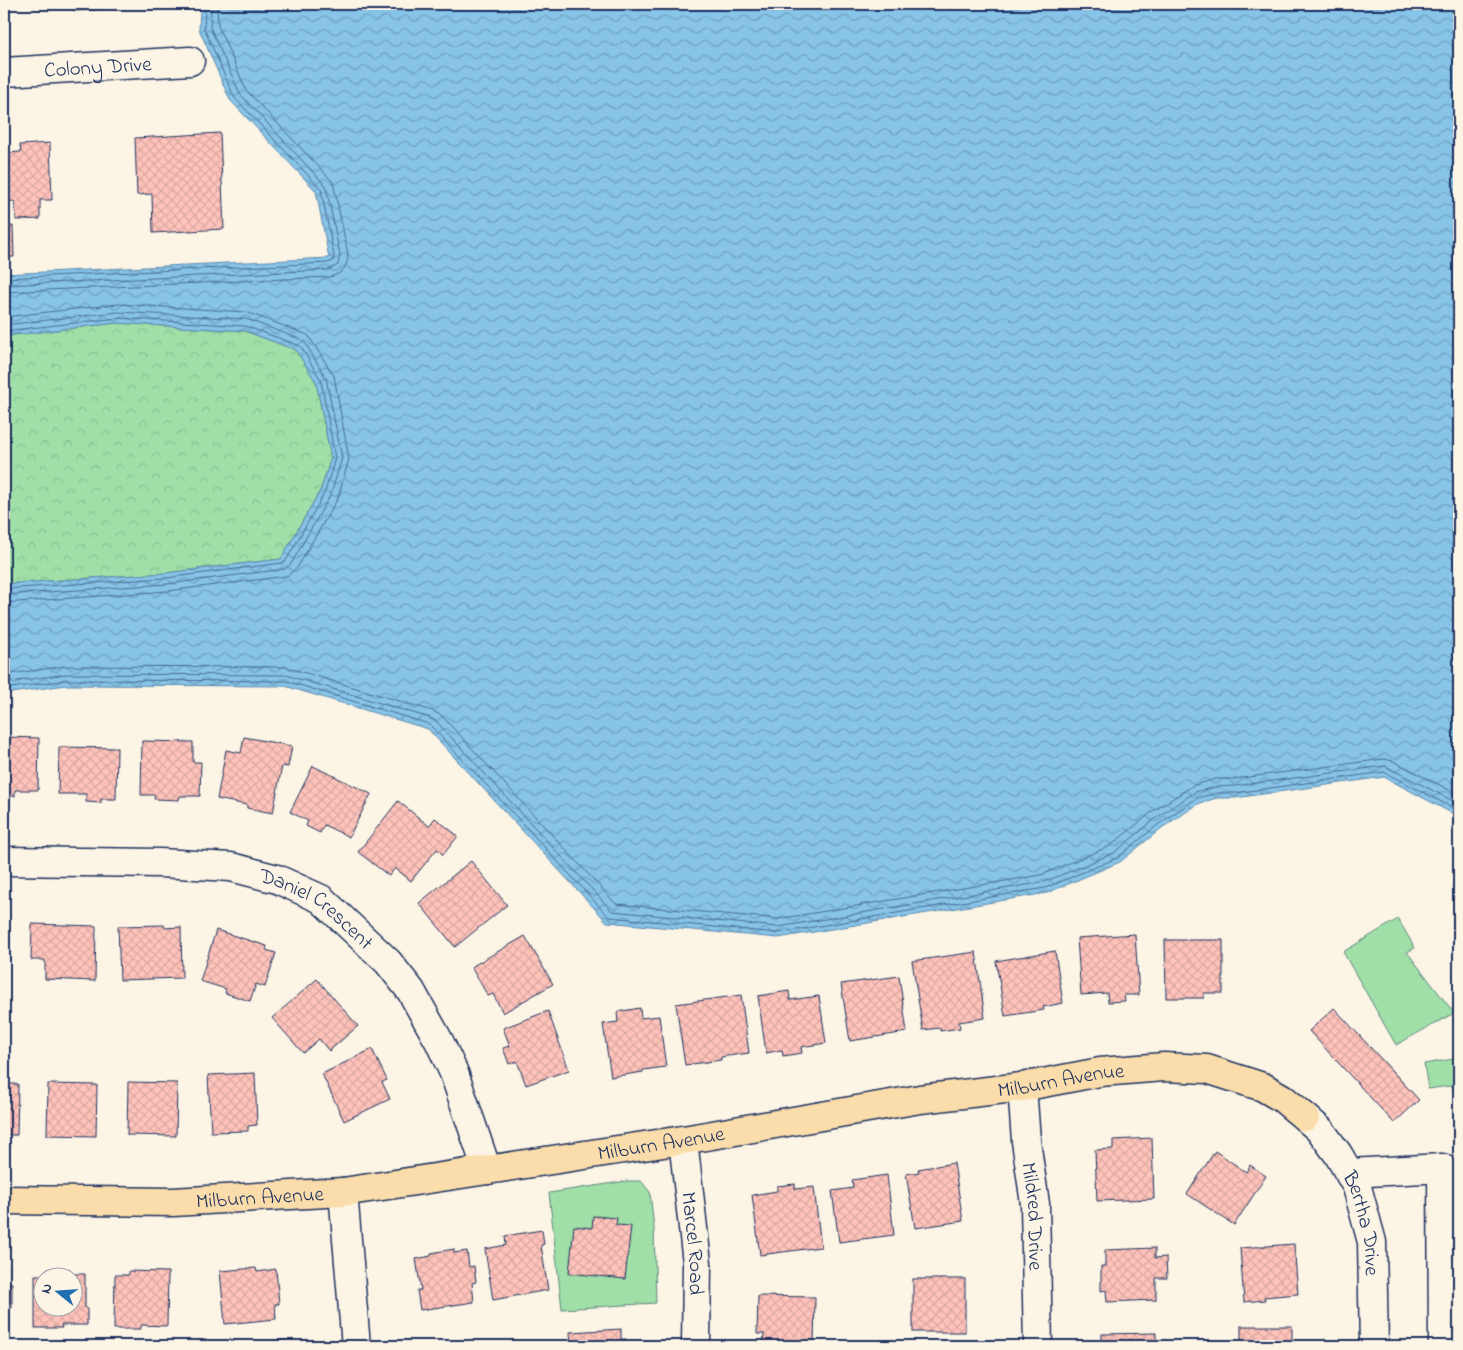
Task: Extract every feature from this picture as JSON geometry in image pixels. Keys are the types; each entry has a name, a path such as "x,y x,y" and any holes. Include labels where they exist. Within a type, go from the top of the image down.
{"main road":[{"name":"Milburn Avenue","path":"4,1200 173,1202 343,1192 683,1140 920,1100 1022,1087 1100,1072 1164,1067 1208,1069 1263,1087 1282,1098 1305,1117"}],"street":[{"name":"Colony Drive","path":"4,72 190,61"},
{"name":"Daniel Crescent","path":"4,861 160,863 231,867 277,879 321,899 388,962 410,992 440,1041 454,1073 487,1170"},
{"name":"Mildred Drive","path":"1022,1087 1026,1141 1036,1204 1038,1346"},
{"name":"Bertha Drive","path":"1305,1117 1321,1131 1338,1154 1357,1187 1372,1242 1374,1346"},
{"name":"Marcel Road","path":"683,1140 697,1263 696,1346"},
{"path":"1350,1173 1442,1168 1443,1346"},
{"path":"343,1192 356,1346"}],"green space":[{"path":"117,323 245,331 296,350 316,382 331,458 321,489 281,559 166,573 4,584 4,336"},
{"path":"1398,919 1415,948 1407,952 1454,1013 1396,1045 1343,952"},
{"path":"1453,1059 1459,1061 1459,1090 1450,1086 1428,1089 1424,1064"},
{"path":"627,1181 641,1181 650,1192 654,1228 656,1303 562,1309 549,1193"}],"water":[{"path":"198,4 1459,4 1459,817 1384,777 1235,798 1217,798 1200,803 1163,827 1120,862 1047,893 778,938 607,922 428,729 285,686 66,685 4,694 4,584 166,573 281,559 321,489 331,458 316,382 296,350 245,331 117,323 4,336 4,274 329,258 316,191 230,100 199,29 200,11"}],"building":[{"path":"73,4 105,4 106,9 74,11"},
{"path":"220,133 224,229 153,233 152,194 137,195 135,138"},
{"path":"50,143 52,200 40,200 40,219 16,220 15,201 4,202 4,153 21,152 20,145"},
{"path":"13,226 14,257 4,257 4,227"},
{"path":"4,737 39,738 38,790 15,790 15,796 4,796"},
{"path":"244,737 292,746 288,767 282,766 273,813 217,799 226,750 241,753"},
{"path":"142,741 193,742 193,762 201,762 200,796 180,796 179,800 154,799 155,795 141,795"},
{"path":"59,747 117,748 116,799 101,799 101,803 86,802 86,794 58,794"},
{"path":"313,766 371,794 349,837 324,825 320,833 306,826 308,821 290,812"},
{"path":"398,801 429,826 435,818 458,836 443,855 437,849 411,881 395,868 389,876 358,852"},
{"path":"471,861 507,905 455,947 419,903"},
{"path":"32,924 96,926 95,981 45,979 45,960 31,960"},
{"path":"164,925 165,928 181,927 182,978 120,980 118,926"},
{"path":"4,926 7,926 5,982 4,982"},
{"path":"216,930 267,946 266,950 276,953 265,987 256,984 250,1001 225,993 226,989 200,981"},
{"path":"1135,934 1139,995 1124,995 1125,1001 1108,1002 1107,993 1081,995 1077,938"},
{"path":"525,936 553,984 503,1013 493,994 488,996 471,967"},
{"path":"1165,940 1223,940 1223,993 1204,993 1204,998 1166,998"},
{"path":"1055,951 1063,1003 1043,1007 1044,1010 1005,1016 996,961"},
{"path":"976,952 985,1018 959,1022 960,1028 940,1031 940,1028 923,1030 912,961"},
{"path":"899,976 907,1032 850,1041 841,984"},
{"path":"317,979 358,1026 329,1051 319,1039 303,1053 272,1018"},
{"path":"789,991 790,1000 819,996 826,1043 801,1047 802,1053 783,1056 782,1050 766,1053 758,996"},
{"path":"741,995 749,1053 721,1057 721,1060 685,1065 676,1004"},
{"path":"640,1008 641,1018 659,1016 666,1067 611,1077 603,1024 618,1022 617,1012"},
{"path":"1334,1008 1419,1100 1394,1123 1309,1031"},
{"path":"548,1011 569,1070 526,1085 517,1061 509,1064 503,1048 510,1046 503,1028"},
{"path":"372,1049 387,1080 382,1082 390,1099 344,1121 322,1074"},
{"path":"255,1073 257,1125 248,1126 248,1131 211,1132 208,1075"},
{"path":"128,1082 177,1083 176,1136 127,1135"},
{"path":"4,1084 18,1084 17,1135 4,1135"},
{"path":"48,1084 97,1085 96,1136 47,1135"},
{"path":"1152,1138 1154,1199 1097,1201 1095,1150 1113,1149 1113,1140"},
{"path":"1215,1151 1246,1172 1250,1165 1266,1176 1234,1225 1187,1194"},
{"path":"954,1163 963,1221 915,1228 906,1174 919,1172 918,1169"},
{"path":"887,1175 894,1235 839,1242 832,1191 853,1188 852,1180"},
{"path":"795,1184 795,1189 814,1187 821,1247 760,1255 752,1195 777,1191 777,1186"},
{"path":"593,1216 617,1218 616,1225 631,1226 625,1279 569,1273 574,1226 592,1228"},
{"path":"542,1230 544,1244 541,1245 548,1290 493,1300 485,1249 506,1245 505,1236"},
{"path":"1294,1244 1298,1294 1264,1297 1265,1300 1244,1302 1240,1248"},
{"path":"1155,1248 1155,1258 1166,1257 1167,1278 1156,1278 1156,1300 1107,1302 1106,1290 1101,1291 1101,1266 1105,1266 1105,1250"},
{"path":"454,1249 454,1253 467,1251 469,1267 474,1266 476,1282 472,1283 474,1302 420,1310 417,1290 421,1290 416,1259 431,1256 431,1253"},
{"path":"4,1265 7,1265 7,1283 12,1283 12,1308 9,1307 9,1318 4,1318"},
{"path":"256,1268 257,1272 276,1269 279,1304 275,1304 276,1319 225,1324 220,1271"},
{"path":"129,1271 168,1272 167,1326 141,1325 141,1329 114,1329 115,1275 129,1275"},
{"path":"82,1274 85,1274 87,1325 61,1325 62,1328 35,1328 35,1318 82,1318"},
{"path":"913,1279 965,1279 965,1332 913,1332"},
{"path":"758,1296 815,1297 814,1346 763,1346 764,1334 757,1334"},
{"path":"1241,1326 1292,1326 1292,1346 1241,1346"},
{"path":"621,1329 621,1339 626,1339 627,1346 571,1346 570,1332"},
{"path":"1156,1333 1156,1346 1102,1346 1102,1334"},
{"path":"286,1340 287,1346 230,1346 230,1345"}]}
